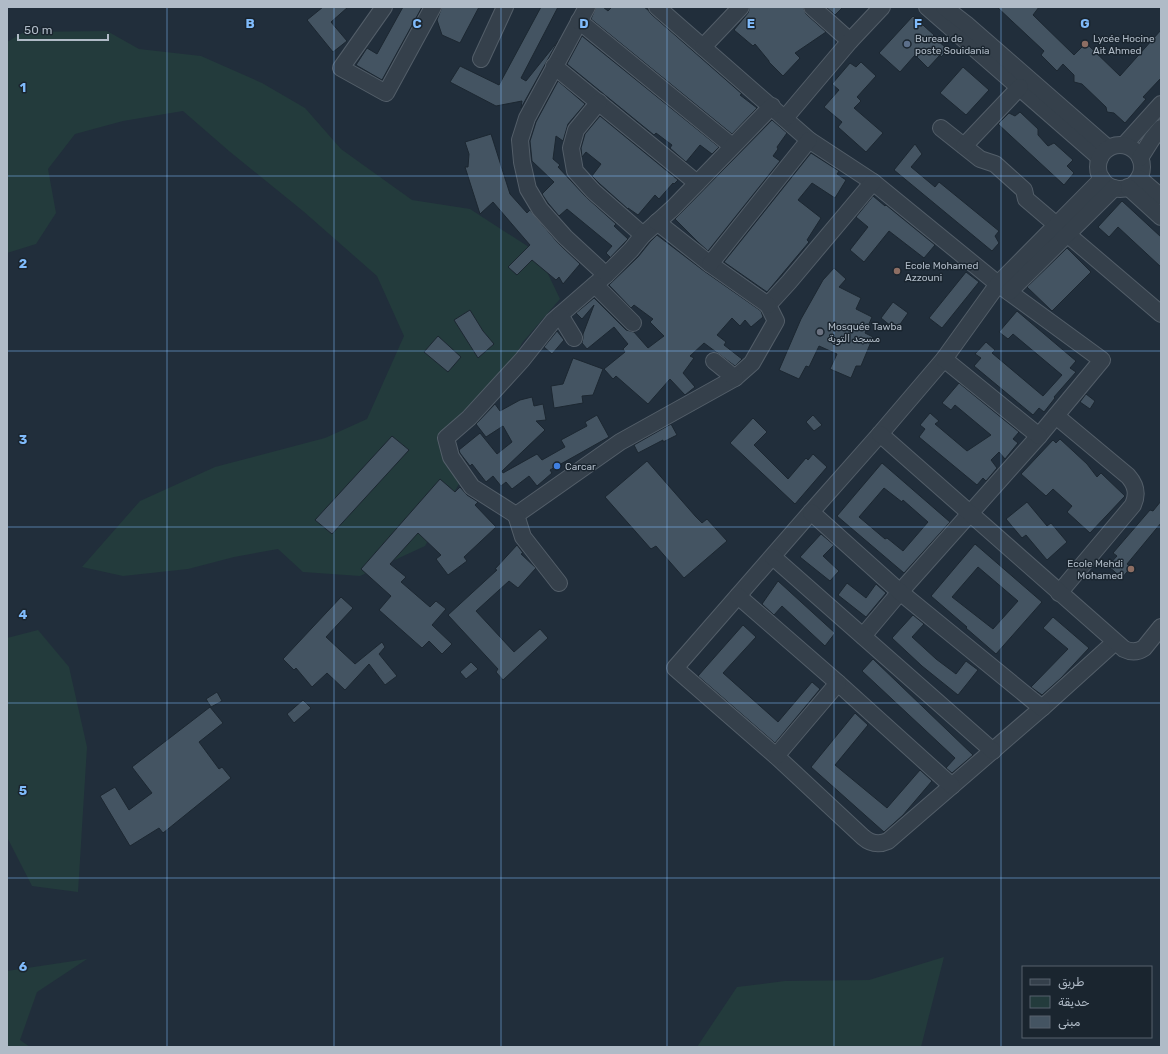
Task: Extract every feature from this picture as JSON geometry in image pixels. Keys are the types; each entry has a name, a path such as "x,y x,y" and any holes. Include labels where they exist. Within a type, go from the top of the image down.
{"street":[{"path":"384,7 341,68 386,93 433,7"},
{"path":"481,59 505,7"},
{"path":"657,7 772,106 809,140 873,182 1003,288 1102,360 1039,436 900,592 863,636"},
{"path":"703,46 741,7"},
{"path":"812,7 850,41"},
{"path":"785,118 850,41 882,7"},
{"path":"927,7 1020,87 1104,153"},
{"path":"944,7 966,24 1104,153"},
{"path":"633,323 601,280 540,209 528,189 522,162 520,140 527,118 583,14 732,146"},
{"path":"554,66 697,182"},
{"path":"964,146 1020,87"},
{"path":"598,102 576,130 571,148 575,171 593,191 642,235"},
{"path":"1124,146 1161,104"},
{"path":"559,583 523,537 516,515 472,487 451,457 446,438 469,418 522,360 553,321 601,280 631,250 642,235 673,208 772,106"},
{"path":"941,128 980,158 996,164 1024,190 1026,199 1161,314"},
{"path":"1140,158 1161,128"},
{"path":"710,264 809,140"},
{"path":"1116,642 952,786 888,841 883,843 872,843 863,837 776,756 675,668 880,434 1003,288 1061,230 1121,183 1142,172 1140,158 1136,152 1130,148 1117,145 1104,153 1098,165 1099,172 1121,183 1161,197"},
{"path":"768,305 873,182"},
{"path":"1121,183 1161,217"},
{"path":"516,515 620,442 735,378 752,363 776,321 768,305 710,264 657,222"},
{"path":"560,315 574,338"},
{"path":"944,359 1039,436"},
{"path":"714,361 735,378"},
{"path":"1056,416 1128,476 1134,484 1136,495 1132,505 1059,593"},
{"path":"880,434 1059,593 1128,651 1136,652 1144,648 1161,627"},
{"path":"811,512 900,592 1042,708"},
{"path":"773,557 993,750"},
{"path":"738,596 838,683 952,786"},
{"path":"776,756 838,683"}],"green space":[{"path":"107,31 139,49 201,56 262,83 305,108 341,149 412,200 470,209 538,253 560,299 522,343 504,381 447,433 467,469 425,546 360,576 303,572 278,549 234,557 188,569 123,576 82,567 140,501 215,467 325,438 367,419 404,336 377,276 303,211 229,151 183,111 123,121 75,134 48,169 56,213 36,244 7,253 7,42 24,32"},
{"path":"38,630 69,667 87,747 78,892 32,886 7,837 7,638"},
{"path":"944,957 921,1047 697,1047 737,987 785,981 869,980"},
{"path":"87,959 37,992 20,1040 30,1047 7,1047 7,971"}],"building":[{"path":"323,7 348,7 331,22 347,41 333,52 307,20"},
{"path":"403,7 422,7 382,80 356,65 367,48 377,54"},
{"path":"442,7 479,7 460,43 442,35 437,20"},
{"path":"541,7 558,7 521,78 526,81 558,41 521,108 522,101 496,106 450,82 460,66 499,85"},
{"path":"596,7 603,7 608,11 612,7 644,7 742,94 740,95 757,108 732,134 591,19"},
{"path":"750,7 803,7 806,14 826,32 795,53 800,58 783,76 769,62 755,44 753,46 734,30 748,13"},
{"path":"826,7 843,7 835,15"},
{"path":"997,7 1039,7 1033,15 1074,55 1086,43 1120,76 1161,30 1161,78 1143,97 1146,99 1125,123 1114,113 1107,112 1106,107 1082,84 1074,82 1074,75 1063,64 1057,71 1041,55 1044,51"},
{"name":"Bureau de poste Souidania","path":"913,16 948,50 941,57 940,55 928,68 915,55 900,72 879,53"},
{"path":"582,36 719,147 712,154 700,145 686,162 670,148 672,145 656,133 654,135 567,64"},
{"path":"861,62 876,76 857,97 861,101 854,108 883,133 866,152 838,127 842,122 824,107 839,90 832,84 850,63 856,67"},
{"path":"963,67 989,90 966,115 940,93"},
{"path":"558,81 585,104 568,124 563,141 556,136 553,159 560,165 558,167 586,197 616,224 614,226 628,239 606,262 610,257 606,253 612,246 567,209 559,216 542,194 554,182 532,161 530,141 536,122"},
{"path":"1020,112 1038,129 1038,135 1048,146 1054,143 1073,160 1067,166 1074,173 1064,185 998,124 1009,113 1015,116"},
{"path":"600,116 678,180 674,184 673,183 659,199 655,195 638,215 628,209 592,176 601,164 586,152 582,157 581,148 585,134"},
{"path":"772,120 787,133 777,147 778,149 773,156 780,161 708,251 675,219"},
{"path":"491,134 510,194 527,213 530,210 558,243 580,264 563,284 559,277 556,280 532,260 517,275 508,267 530,245 493,202 480,214 465,167 468,167 469,154 465,142"},
{"path":"915,144 922,154 911,167 935,187 939,182 999,231 995,236 999,243 992,251 894,170"},
{"path":"811,153 839,171 837,174 846,180 835,198 812,183 798,200 821,218 807,240 809,242 767,292 724,262"},
{"path":"873,196 935,245 924,258 889,231 864,262 850,250 868,227 856,217"},
{"path":"1122,201 1161,237 1161,267 1118,227 1109,237 1098,227"},
{"path":"657,235 704,271 761,311 763,317 751,327 745,320 740,326 732,318 717,335 726,342 724,345 742,359 735,366 704,343 690,356 694,358 683,373 695,387 685,395 670,379 648,404 616,376 613,379 604,369 625,352 623,349 628,344 614,327 587,349 582,343 583,334 594,305 582,319 576,313 594,298 626,330 634,332 648,348 664,336 650,322 653,319 634,305 631,308 609,285 638,257"},
{"path":"1067,248 1091,272 1052,311 1027,287"},
{"name":"Mosquée Tawba مسجد التوبة","path":"834,268 846,279 839,287 861,298 856,309 872,317 865,333 873,337 861,366 856,366 851,378 830,369 837,354 819,346 809,367 806,366 799,379 779,370 801,319 823,280"},
{"path":"966,272 979,282 942,328 929,318"},
{"path":"893,302 908,313 896,330 881,318"},
{"path":"470,310 483,331 494,344 478,358 454,320"},
{"path":"1017,311 1076,361 1070,368 1076,372 1054,397 1055,398 1044,412 1039,408 1033,415 974,366 981,358 975,354 986,342 995,350 992,353 1043,396 1062,375 1013,334 1008,339 999,332"},
{"path":"557,331 564,340 552,354 544,347"},
{"path":"438,336 461,357 448,372 424,352"},
{"path":"573,358 603,369 593,395 582,396 583,403 554,408 551,386 563,384"},
{"path":"959,383 1019,432 1013,439 1018,443 1005,459 999,452 991,460 997,468 986,481 983,478 977,485 919,437 925,429 920,425 930,413 939,421 935,424 967,451 991,435 955,405 951,410 942,403"},
{"path":"1086,394 1095,401 1090,409 1080,402"},
{"path":"532,397 534,406 543,404 546,420 536,421 545,430 502,471 503,473 537,454 542,460 565,447 561,440 587,426 585,422 597,415 609,437 550,470 552,473 537,486 529,476 512,489 506,482 501,486 493,476 486,482 472,464 470,466 459,450 480,433 497,454 512,442 503,426 486,437 476,424 495,404 500,411 520,400"},
{"path":"813,415 822,425 814,431 806,422"},
{"path":"753,418 767,432 754,445 788,479 806,458 808,460 813,454 827,467 795,504 730,443"},
{"path":"671,424 677,435 663,442 663,440 638,453 634,445"},
{"path":"392,436 409,450 332,534 315,520"},
{"path":"1060,439 1087,464 1097,477 1101,473 1125,496 1090,533 1067,512 1072,506 1053,489 1046,496 1021,474 1053,440 1056,443"},
{"path":"647,461 702,523 707,519 727,541 684,578 656,546 651,549 605,497"},
{"path":"882,463 950,522 904,573 837,516","holes":["884,488 902,502 903,500 928,522 903,551 887,538 885,539 859,517"]},
{"path":"440,479 455,492 460,487 467,495 478,502 475,505 496,527 464,557 467,561 448,575 436,559 441,555 418,533 390,564 406,577 401,582 430,607 436,601 446,609 432,625 452,644 442,654 429,641 422,648 379,610 391,596 361,569"},
{"path":"1161,501 1161,523 1127,564 1131,567 1122,578 1108,566 1117,556 1113,553 1150,510 1153,511"},
{"path":"1027,502 1047,526 1051,523 1067,542 1047,560 1026,535 1022,538 1006,519"},
{"path":"821,534 834,545 823,556 839,571 830,581 800,557"},
{"path":"975,544 1042,602 996,654 931,596","holes":["978,567 1018,601 993,629 952,597"]},
{"path":"517,545 523,553 521,554 536,568 518,588 509,581 476,611 514,652 540,629 548,638 503,680 496,672 498,669 448,615 497,570 495,569"},
{"path":"778,581 835,633 825,646 782,606 774,615 762,604"},
{"path":"847,583 866,598 876,584 886,593 866,617 838,595"},
{"path":"341,597 353,608 326,637 355,664 382,642 385,647 379,654 397,676 385,685 369,664 345,690 327,673 312,687 296,668 294,670 283,659"},
{"path":"913,615 924,624 912,637 936,659 956,674 966,661 978,670 958,695 922,666 892,638"},
{"path":"1053,617 1089,648 1061,678 1042,695 1031,687 1068,649 1043,628"},
{"path":"743,625 756,637 723,673 778,722 812,682 820,689 775,743 698,676"},
{"path":"873,659 973,755 952,773 946,768 955,758 862,671"},
{"path":"471,662 478,669 466,679 460,672"},
{"path":"217,692 222,701 211,707 206,699"},
{"path":"303,700 311,708 294,723 287,714"},
{"path":"210,707 223,723 199,742 219,769 222,767 231,778 163,833 159,828 130,846 100,796 115,787 129,810 152,793 132,767"},
{"path":"855,713 868,725 835,765 887,808 920,770 932,781 903,815 884,832 811,767"}],"place":[{"name":"Bureau de poste Souidania","path":"907,44"},
{"name":"Lycée Hocine Ait Ahmed","path":"1085,44"},
{"name":"Ecole Mohamed Azzouni","path":"897,271"},
{"name":"Mosquée Tawba مسجد التوبة","path":"820,332"},
{"name":"Carcar","path":"557,466"},
{"name":"Ecole Mehdi Mohamed","path":"1131,569"}]}
